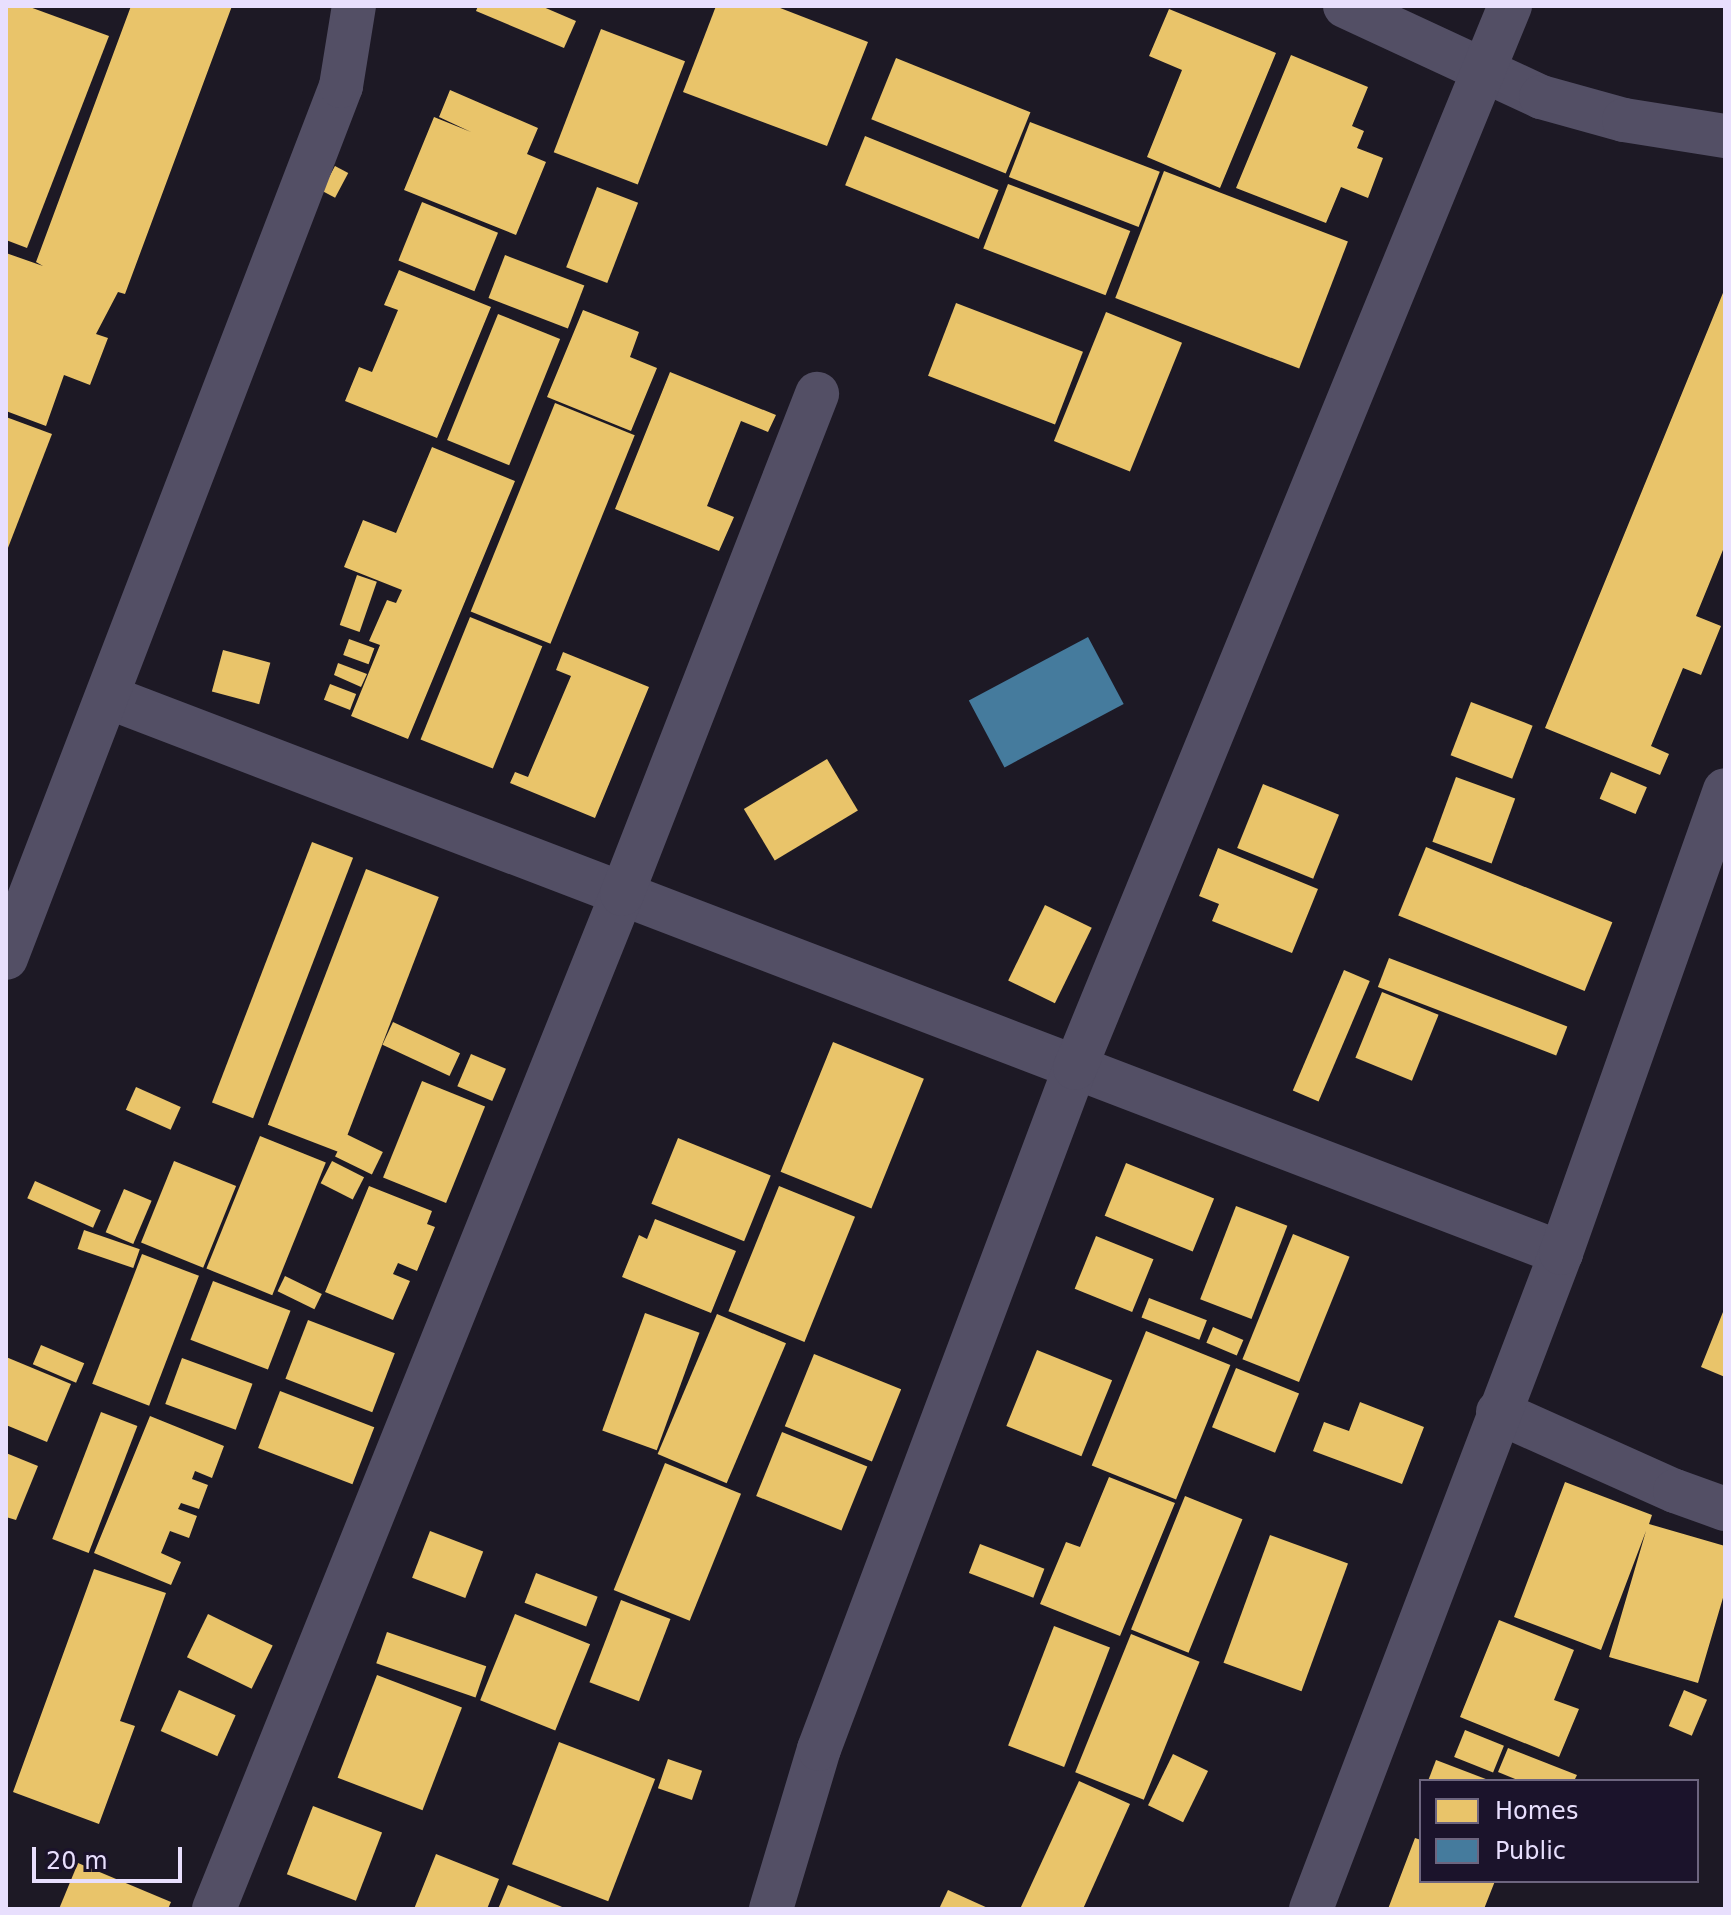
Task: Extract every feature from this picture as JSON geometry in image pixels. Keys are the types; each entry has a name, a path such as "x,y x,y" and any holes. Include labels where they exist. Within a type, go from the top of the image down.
{"street":[{"path":"6,958 341,86 354,6"},
{"path":"1345,6 1555,101 1624,120 1725,136"},
{"path":"771,1909 819,1749 1075,1068 1486,71 1510,6"},
{"path":"214,1909 622,894 817,394"},
{"path":"108,697 1561,1253"},
{"path":"1311,1909 1561,1253 1725,790"},
{"path":"1498,1412 1675,1491 1725,1509"}],"building: Homes":[{"path":"6,6 27,6 109,36 27,248 6,240"},
{"path":"131,6 232,6 125,294 118,292 96,334 108,338 90,385 64,375 46,426 6,411 6,253 43,266 36,262"},
{"path":"478,6 541,6 576,21 564,48 476,11"},
{"path":"716,6 775,6 868,42 827,146 683,92"},
{"path":"1169,9 1276,53 1220,188 1147,157 1182,70 1149,56"},
{"path":"601,29 685,61 638,184 554,152"},
{"path":"1291,55 1368,87 1352,126 1364,131 1357,148 1383,158 1368,198 1341,187 1326,223 1236,188"},
{"path":"896,58 1030,112 1006,174 871,119"},
{"path":"450,90 538,128 527,154 546,162 516,235 404,190 434,117 471,132 439,117"},
{"path":"1030,122 1160,172 1139,227 1009,177"},
{"path":"865,136 999,190 979,239 845,185"},
{"path":"335,166 348,173 335,198 322,191"},
{"path":"1164,171 1348,242 1299,369 1115,298"},
{"path":"1008,184 1130,231 1106,295 983,248"},
{"path":"597,187 638,203 607,283 566,267"},
{"path":"422,202 498,233 474,291 398,260"},
{"path":"505,255 584,285 568,328 489,298"},
{"path":"399,270 491,307 437,438 345,401 359,367 372,372 398,310 384,305"},
{"path":"1725,288 1725,545 1696,616 1721,626 1701,675 1683,668 1651,746 1669,754 1660,775 1545,728"},
{"path":"956,303 1083,352 1055,425 928,376"},
{"path":"583,310 639,332 630,357 657,368 631,431 547,397"},
{"path":"1106,312 1182,343 1130,472 1054,441"},
{"path":"498,314 560,339 509,465 447,440"},
{"path":"670,372 776,415 768,432 741,421 707,506 734,517 719,551 615,509"},
{"path":"555,403 635,435 550,644 471,612"},
{"path":"6,417 52,434 6,553"},
{"path":"432,447 515,481 408,739 351,716 380,645 369,641 387,600 396,603 402,590 344,567 363,520 396,533"},
{"path":"357,575 377,582 360,632 340,625"},
{"path":"470,617 542,646 493,769 421,739"},
{"path":"349,639 374,648 369,664 343,655"},
{"path":"223,650 270,663 259,704 212,692"},
{"path":"563,652 649,687 595,818 510,783 515,772 528,777 571,676 556,670"},
{"path":"338,663 367,674 361,687 334,675"},
{"path":"330,684 356,694 350,710 324,700"},
{"path":"1471,702 1533,726 1512,779 1451,755"},
{"path":"827,759 858,810 775,860 744,809"},
{"path":"1611,772 1647,787 1636,814 1600,799"},
{"path":"1456,777 1515,799 1492,863 1432,842"},
{"path":"1263,784 1339,815 1313,879 1237,848"},
{"path":"312,842 353,858 253,1118 212,1102"},
{"path":"1426,847 1612,922 1585,991 1398,916"},
{"path":"1218,848 1318,889 1292,953 1212,921 1219,904 1199,896"},
{"path":"366,869 439,897 341,1153 268,1125"},
{"path":"1045,905 1092,928 1055,1003 1008,980"},
{"path":"1389,958 1567,1026 1556,1055 1378,987"},
{"path":"1344,970 1370,981 1319,1102 1293,1091"},
{"path":"1382,992 1439,1015 1412,1081 1355,1058"},
{"path":"393,1022 460,1053 450,1076 382,1045"},
{"path":"833,1042 924,1079 871,1209 781,1172"},
{"path":"471,1054 506,1069 492,1101 457,1086"},
{"path":"422,1081 485,1106 446,1203 383,1177"},
{"path":"136,1087 181,1107 171,1130 126,1110"},
{"path":"346,1134 383,1152 372,1174 335,1156"},
{"path":"260,1136 326,1163 272,1295 206,1269"},
{"path":"678,1138 771,1175 744,1241 651,1204"},
{"path":"174,1161 236,1186 203,1268 141,1243"},
{"path":"332,1161 364,1177 353,1200 321,1183"},
{"path":"1126,1163 1214,1199 1193,1251 1105,1216"},
{"path":"35,1181 101,1210 93,1228 27,1198"},
{"path":"369,1186 432,1211 427,1224 435,1227 417,1271 398,1263 393,1274 410,1281 393,1320 325,1292"},
{"path":"779,1186 855,1217 804,1342 728,1311"},
{"path":"124,1189 152,1201 133,1244 106,1232"},
{"path":"1236,1206 1287,1226 1252,1319 1200,1299"},
{"path":"655,1219 736,1251 711,1313 622,1277 639,1235 647,1239"},
{"path":"84,1230 140,1249 133,1268 77,1249"},
{"path":"1293,1234 1350,1257 1299,1382 1242,1359"},
{"path":"1096,1236 1153,1259 1132,1312 1075,1289"},
{"path":"142,1254 199,1276 149,1406 92,1384"},
{"path":"285,1276 322,1294 314,1309 278,1291"},
{"path":"213,1281 290,1311 268,1370 190,1340"},
{"path":"1149,1298 1207,1320 1199,1340 1141,1318"},
{"path":"1725,1307 1725,1377 1701,1367"},
{"path":"645,1313 700,1333 657,1450 602,1430"},
{"path":"717,1314 786,1343 727,1483 658,1454"},
{"path":"308,1320 395,1353 372,1412 285,1379"},
{"path":"1213,1327 1243,1340 1237,1356 1206,1343"},
{"path":"1146,1331 1230,1365 1176,1500 1092,1465"},
{"path":"41,1345 84,1363 76,1383 33,1364"},
{"path":"1037,1350 1112,1380 1081,1456 1006,1426"},
{"path":"814,1354 901,1389 872,1462 785,1426"},
{"path":"6,1357 71,1384 47,1442 6,1425"},
{"path":"182,1358 252,1384 236,1430 165,1404"},
{"path":"1236,1368 1299,1393 1275,1453 1212,1427"},
{"path":"280,1391 374,1427 352,1484 258,1448"},
{"path":"1360,1402 1424,1427 1402,1484 1313,1451 1324,1422 1349,1431"},
{"path":"101,1412 137,1426 89,1553 52,1539"},
{"path":"150,1416 224,1446 212,1478 195,1471 192,1479 208,1485 199,1509 181,1503 178,1509 197,1516 189,1538 170,1531 161,1553 181,1562 171,1585 94,1553"},
{"path":"782,1432 867,1466 841,1530 756,1496"},
{"path":"6,1453 38,1466 16,1520 6,1517"},
{"path":"665,1463 741,1494 690,1621 614,1590"},
{"path":"1109,1477 1175,1503 1120,1636 1040,1604 1066,1542 1080,1547"},
{"path":"1565,1482 1652,1515 1649,1524 1725,1546 1725,1591 1698,1683 1609,1657 1646,1531 1601,1650 1514,1617"},
{"path":"1185,1496 1242,1519 1189,1653 1131,1630"},
{"path":"430,1531 483,1551 465,1598 412,1578"},
{"path":"1270,1535 1348,1563 1301,1691 1223,1663"},
{"path":"980,1544 1044,1569 1033,1598 969,1573"},
{"path":"94,1569 166,1593 120,1721 135,1726 99,1824 13,1792"},
{"path":"536,1573 598,1597 586,1627 525,1603"},
{"path":"621,1600 670,1619 639,1701 589,1682"},
{"path":"208,1614 273,1646 252,1689 187,1657"},
{"path":"515,1614 590,1644 555,1731 480,1700"},
{"path":"1499,1620 1574,1650 1554,1700 1579,1709 1559,1757 1460,1717"},
{"path":"1054,1626 1110,1648 1064,1767 1008,1745"},
{"path":"387,1632 486,1666 476,1697 376,1663"},
{"path":"1131,1634 1200,1662 1144,1800 1075,1772"},
{"path":"377,1675 462,1708 423,1810 338,1778"},
{"path":"179,1690 236,1715 217,1756 161,1731"},
{"path":"1684,1690 1707,1700 1692,1736 1669,1726"},
{"path":"1465,1730 1504,1746 1493,1773 1454,1757"},
{"path":"559,1742 655,1779 608,1901 512,1864"},
{"path":"1508,1748 1577,1775 1575,1779 1515,1779 1498,1772"},
{"path":"1173,1754 1208,1771 1183,1822 1148,1805"},
{"path":"668,1759 702,1771 692,1800 658,1788"},
{"path":"1436,1760 1486,1779 1429,1779"},
{"path":"1079,1781 1130,1804 1083,1909 1020,1909"},
{"path":"313,1806 382,1833 356,1901 287,1874"},
{"path":"1415,1838 1419,1839 1419,1883 1494,1883 1484,1909 1388,1909"},
{"path":"436,1854 499,1879 487,1909 414,1909"},
{"path":"78,1863 171,1902 168,1909 59,1909"},
{"path":"508,1885 567,1909 498,1909"},
{"path":"948,1890 990,1909 939,1909"}],"building: Public":[{"path":"1088,637 1124,704 1004,767 969,700"}]}
